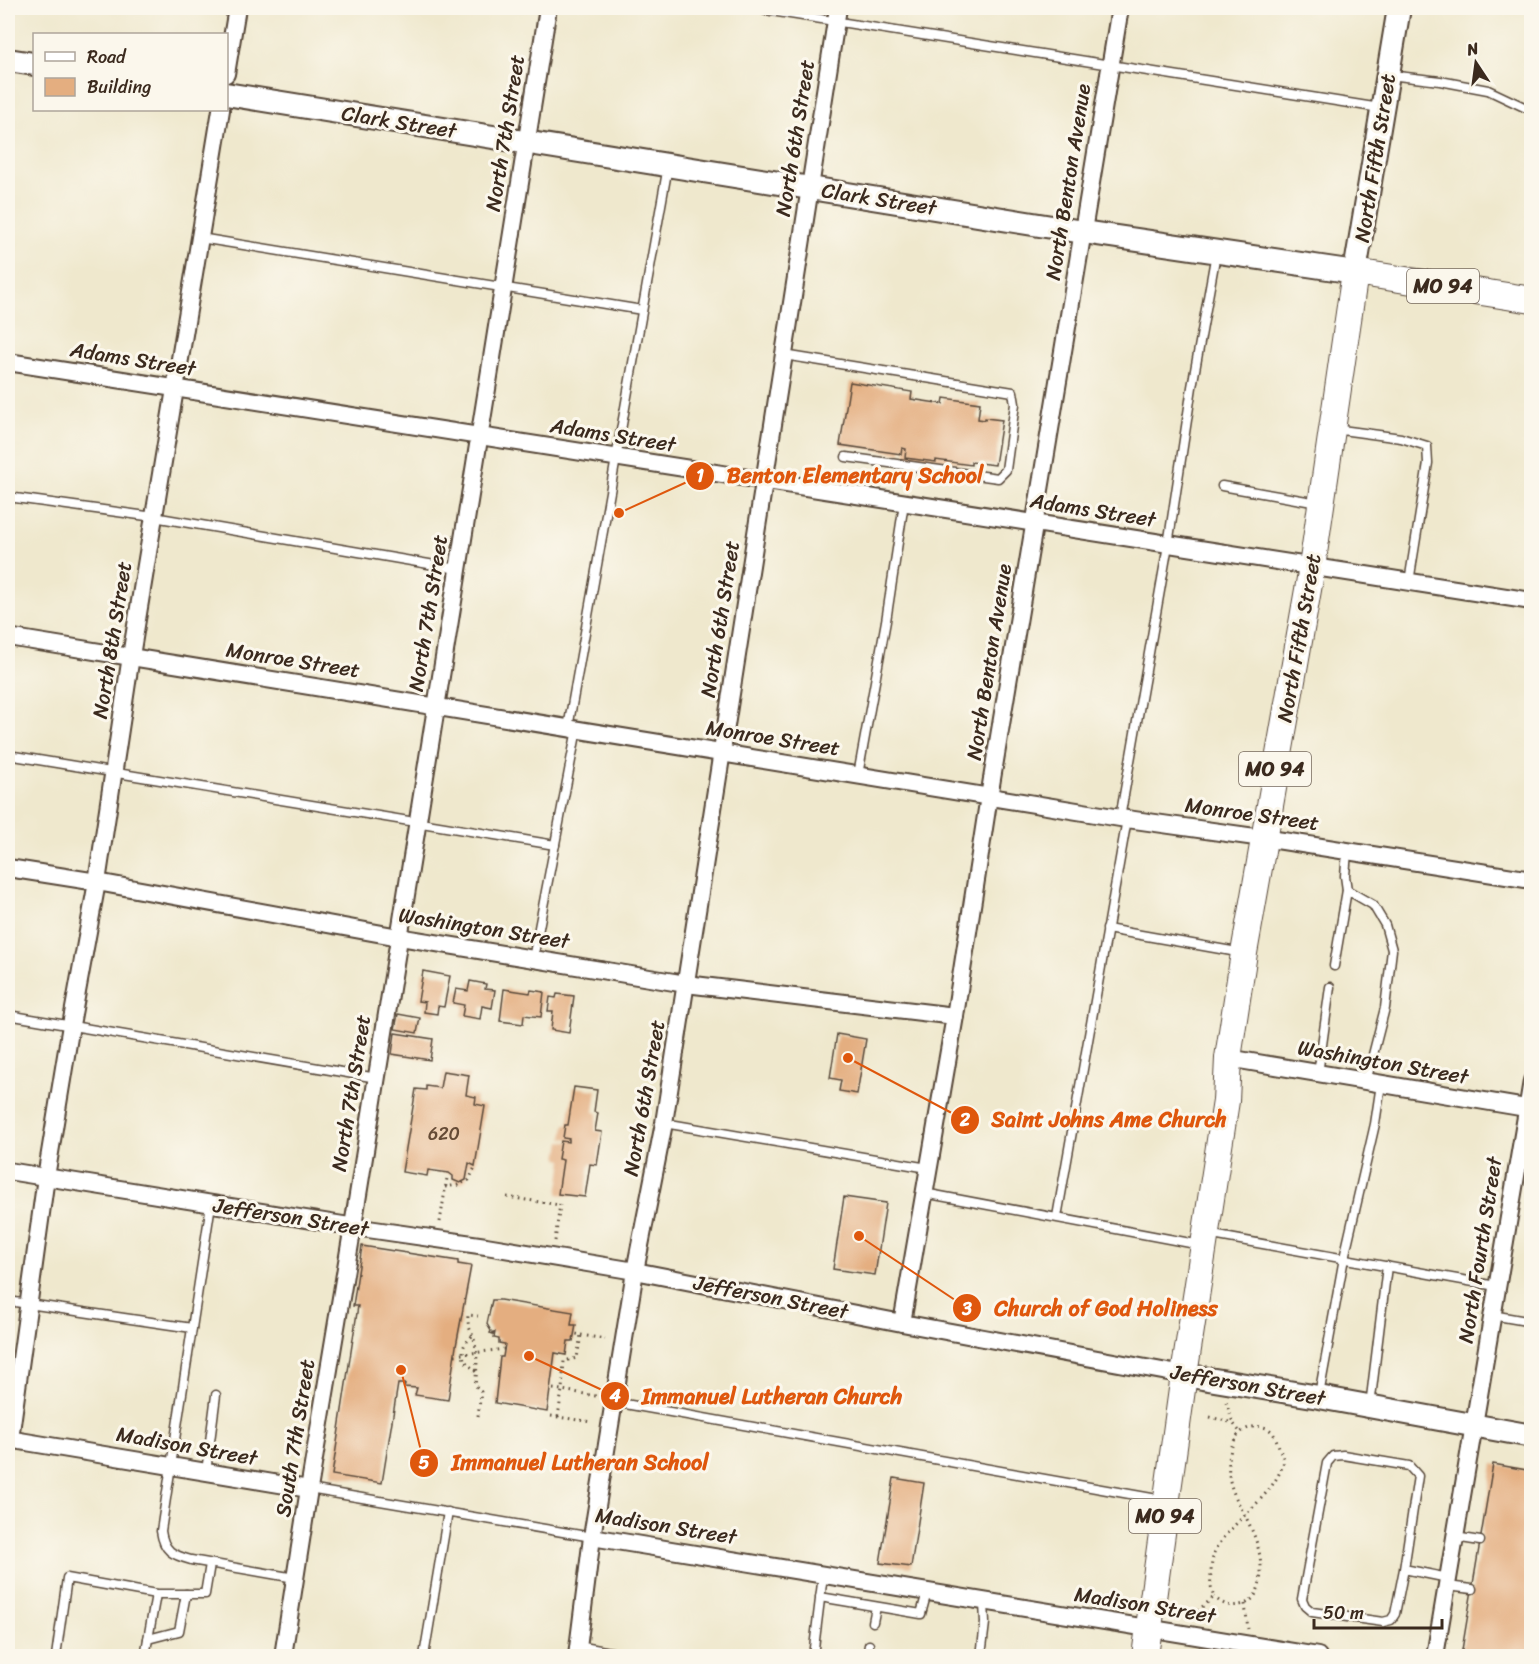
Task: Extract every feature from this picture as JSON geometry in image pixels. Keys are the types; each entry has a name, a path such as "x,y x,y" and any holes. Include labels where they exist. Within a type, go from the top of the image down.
{"main road":[{"name":"North Fifth Street","path":"1184,1375 1226,1101 1228,1058 1244,953 1312,567 1355,272 1399,8"},
{"path":"8,60 33,64"},
{"name":"Clark Street","path":"228,94 1083,232 1532,300"},
{"name":"Jefferson Street","path":"1184,1375 1532,1436"},
{"name":"MO 94","path":"1145,1656 1184,1375"}],"street":[{"path":"228,62 237,8"},
{"name":"North 7th Street","path":"353,1226 549,8"},
{"name":"North Benton Avenue","path":"902,1323 955,1016 1120,8"},
{"name":"North 6th Street","path":"577,1651 592,1537 635,1271 664,1123 837,14"},
{"name":"North 8th Street","path":"9,1439 46,1178 97,882 131,656 221,111"},
{"name":"Adams Street","path":"8,362 1532,601"},
{"name":"Monroe Street","path":"8,637 1123,818 1532,880"},
{"name":"Washington Street","path":"8,868 399,937 686,984 955,1016"},
{"name":"Washington Street","path":"1228,1058 1529,1109"},
{"name":"North Fourth Street","path":"1435,1656 1532,1081"},
{"name":"Jefferson Street","path":"8,1171 635,1271 1184,1375"},
{"name":"South 7th Street","path":"283,1656 353,1226"},
{"name":"Madison Street","path":"9,1439 309,1489"},
{"name":"Madison Street","path":"592,1537 1318,1656"}],"lane":[{"path":"752,8 837,14 1110,65 1383,108"},
{"path":"1388,75 1488,90 1524,107 1532,108"},
{"path":"533,959 555,845 616,458 668,165"},
{"path":"200,238 642,310"},
{"path":"1057,1217 1107,929 1192,387 1216,252"},
{"path":"784,355 1013,392 1015,404 1006,470 998,478 846,457"},
{"path":"1332,429 1401,438 1427,446 1428,463 1409,582"},
{"path":"1222,486 1321,504"},
{"path":"8,497 154,517 458,570"},
{"path":"858,775 904,503"},
{"path":"8,755 555,845"},
{"path":"1334,966 1347,890 1345,876 1347,852"},
{"path":"1319,1397 1344,1258 1375,1124 1373,1083 1392,950 1385,925 1373,904 1347,890"},
{"path":"1107,929 1244,953"},
{"path":"1318,1074 1330,987"},
{"path":"8,1015 377,1078"},
{"path":"664,1123 928,1168"},
{"path":"924,1193 1205,1240 1344,1258 1496,1286"},
{"path":"211,1204 170,1466 161,1531 162,1541 166,1548 176,1556 295,1578"},
{"path":"1370,1407 1387,1266"},
{"path":"8,1301 192,1328"},
{"path":"1492,1315 1532,1322"},
{"path":"206,1472 216,1395"},
{"path":"614,1402 1167,1501"},
{"path":"1343,1455 1409,1466 1415,1471 1418,1476 1404,1569 1395,1614 1391,1620 1383,1622 1312,1612 1305,1606 1302,1599 1325,1473 1327,1463 1333,1456 1343,1455"},
{"name":"Madison Street","path":"309,1489 592,1537"},
{"path":"423,1656 448,1512"},
{"path":"1455,1537 1480,1541"},
{"path":"56,1656 67,1578 156,1594 205,1594 210,1564"},
{"path":"1404,1569 1472,1589"},
{"path":"813,1656 823,1575"},
{"path":"820,1597 921,1614 927,1592"},
{"path":"145,1656 156,1594"},
{"path":"148,1639 179,1631 186,1594"},
{"path":"981,1656 985,1623 984,1602"},
{"path":"873,1622 876,1607"},
{"path":"867,1656 869,1645"},
{"path":"577,1651 633,1656"}],"path":[{"path":"445,1187 469,1180 476,1165"},
{"path":"440,1222 447,1178"},
{"path":"507,1197 560,1204 555,1241"},
{"path":"477,1416 481,1392 475,1386 478,1364 475,1340 469,1330 468,1315 478,1316"},
{"path":"558,1417 564,1361 577,1358 579,1334 605,1339"},
{"path":"472,1335 464,1344 464,1360 476,1372"},
{"path":"455,1355 505,1349"},
{"path":"553,1389 596,1396"},
{"path":"1225,1399 1233,1424 1240,1432"},
{"path":"551,1416 592,1422"},
{"path":"1210,1417 1233,1424"},
{"path":"1244,1515 1221,1540 1214,1551 1211,1565 1210,1580 1214,1597 1221,1603 1232,1606 1245,1604 1252,1600 1257,1593 1262,1569 1250,1525 1244,1515 1232,1490 1229,1478 1231,1450 1240,1432 1256,1426 1265,1427 1272,1431 1284,1465 1267,1492 1244,1515"},
{"path":"1188,1624 1190,1617 1214,1597"},
{"path":"1245,1604 1248,1634"}],"building":[{"path":"850,382 912,392 911,399 943,404 944,398 980,403 978,419 1002,420 995,465 971,462 971,465 905,458 906,449 902,448 901,454 840,445"},
{"path":"423,971 450,976 444,1007 438,1006 437,1014 424,1012 425,1002 418,1001"},
{"path":"470,981 486,984 485,989 495,990 492,1008 482,1006 480,1019 462,1016 464,1005 453,1003 456,989 468,991"},
{"path":"504,989 530,993 531,990 544,992 541,1017 524,1015 523,1024 500,1021"},
{"path":"557,994 574,996 569,1033 551,1030 553,1011 548,1011 550,997 556,998"},
{"path":"398,1014 420,1018 417,1033 395,1029"},
{"path":"395,1033 433,1039 430,1060 392,1054"},
{"path":"837,1034 866,1039 857,1094 839,1091 841,1080 830,1078"},
{"path":"443,1071 469,1075 466,1095 476,1097 475,1104 485,1106 475,1166 469,1163 466,1180 460,1183 453,1180 453,1176 449,1173 428,1170 427,1176 402,1172 416,1089 426,1090 426,1086 440,1088"},
{"path":"574,1087 597,1090 594,1112 598,1113 595,1131 602,1132 597,1165 590,1164 585,1197 558,1194 563,1160 558,1159 561,1141 569,1142 569,1139 563,1138 565,1125 568,1125"},
{"path":"844,1197 886,1203 875,1275 833,1269"},
{"path":"362,1246 458,1261 458,1264 471,1266 448,1400 415,1395 417,1388 398,1384 382,1483 332,1475 358,1306 353,1306"},
{"path":"492,1300 573,1312 571,1325 576,1325 573,1341 568,1341 566,1355 555,1353 547,1412 495,1403 500,1357 503,1357 505,1344 499,1343 499,1339 494,1338 495,1332 490,1333 487,1324"},
{"path":"1493,1464 1532,1471 1532,1656 1461,1656"},
{"path":"894,1478 924,1483 911,1567 880,1563"}],"place":[{"name":"Benton Elementary School","path":"619,513"},
{"name":"Saint Johns Ame Church","path":"848,1058"},
{"name":"Church of God Holiness","path":"859,1236"},
{"name":"Immanuel Lutheran Church","path":"529,1356"},
{"name":"Immanuel Lutheran School","path":"401,1370"}]}
